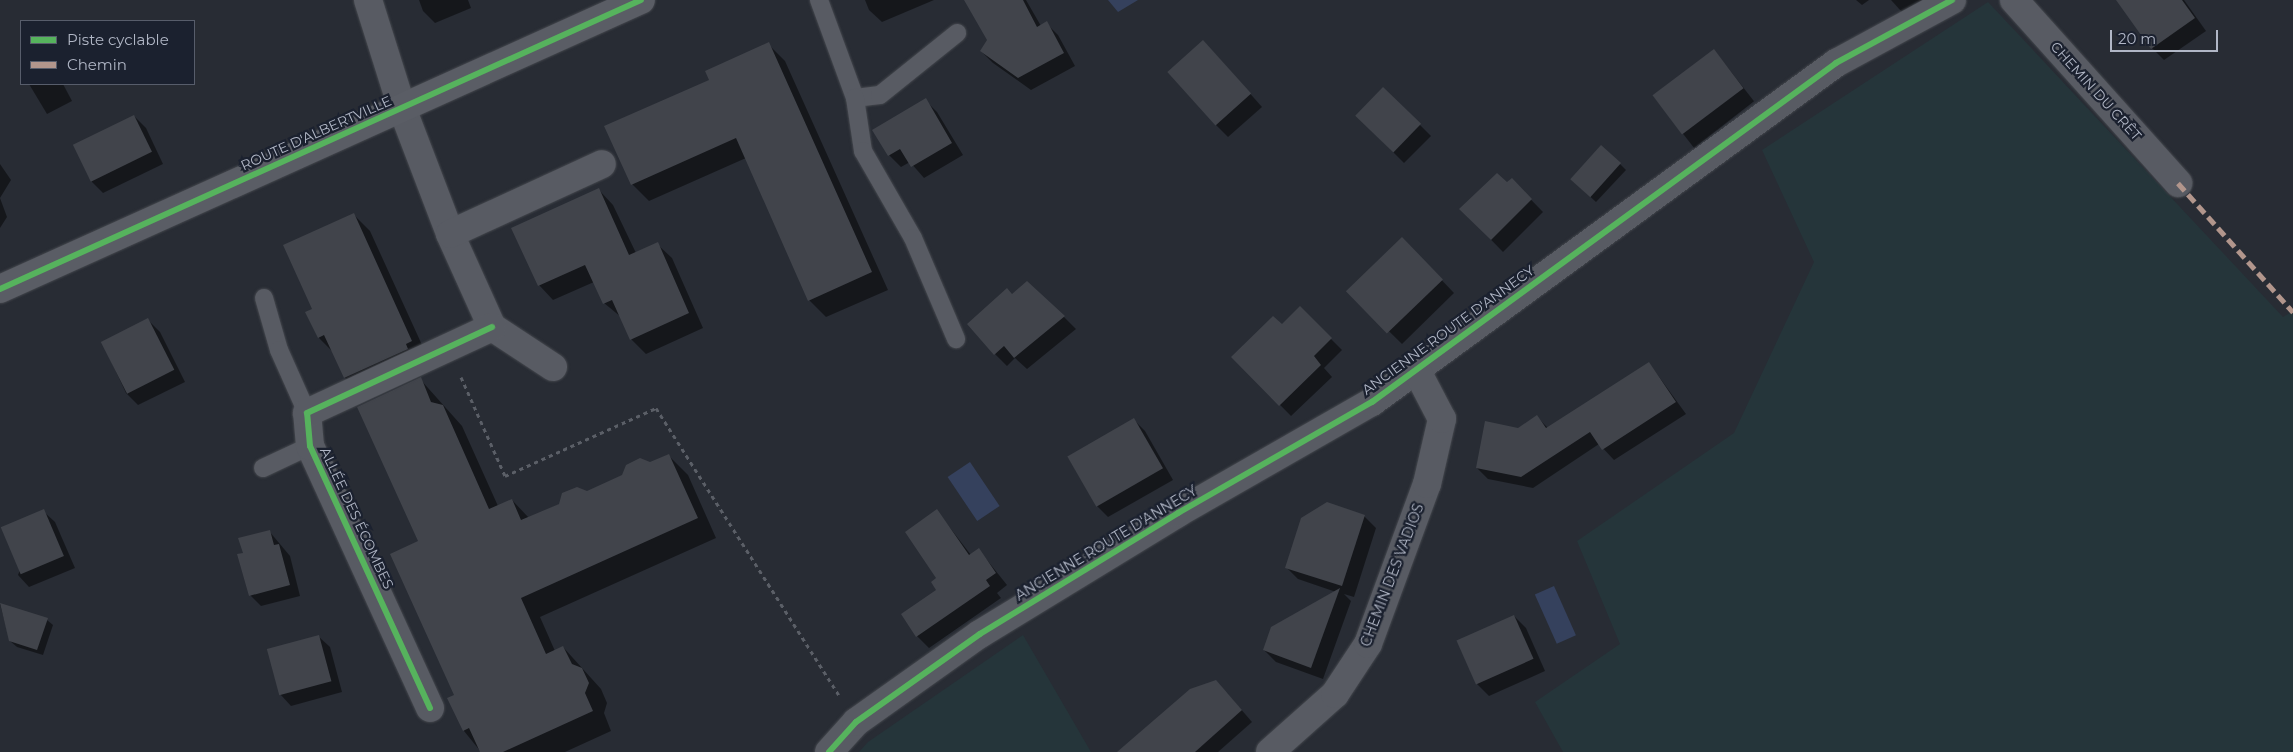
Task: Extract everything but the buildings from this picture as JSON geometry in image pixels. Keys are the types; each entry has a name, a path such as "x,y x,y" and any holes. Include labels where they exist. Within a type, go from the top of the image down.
{"main road":[{"name":"ROUTE D'ALBERTVILLE","path":"0,289 641,0"}],"street":[{"path":"368,0 402,108 450,234 492,326 553,368"},
{"name":"ANCIENNE ROUTE D'ANNECY","path":"829,752 856,722 980,634 1178,513 1372,402 1417,371 1617,220 1836,63 1952,0"},
{"name":"CHEMIN DU CRÊT","path":"2014,0 2178,183"},
{"path":"450,234 602,164"},
{"path":"306,413 492,326"},
{"name":"CHEMIN DES VADIOS","path":"1270,752 1335,694 1368,644 1426,484 1442,419 1417,371"},
{"name":"ALLÉE DES ÉCOMBES","path":"306,413 310,446 430,708"}],"lane":[{"path":"819,0 855,98 863,151 914,238 956,339"},
{"path":"855,98 880,95 958,33"},
{"path":"264,298 279,350 306,413"},
{"path":"263,468 310,446"}],"path":[{"path":"448,348 505,476 656,408 856,722"}],"shaded area":[{"path":"1988,2 2283,317 2293,311 2293,752 1563,752 1535,702 1620,644 1577,541 1734,433 1814,262 1762,150"},
{"path":"1023,635 1091,752 859,752 868,742"}],"water":[{"path":"1108,0 1138,0 1118,12"},
{"path":"970,462 1000,506 977,521 948,477"},
{"path":"1554,586 1576,635 1557,644 1535,595"}],"marked path":[{"path":"2178,183 2293,312"}],"cycle path":[{"path":"0,289 641,0"},
{"path":"829,752 856,722 980,634 1178,513 1372,402 1836,63 1952,0"},
{"path":"430,708 310,446 307,413 492,327"}]}
